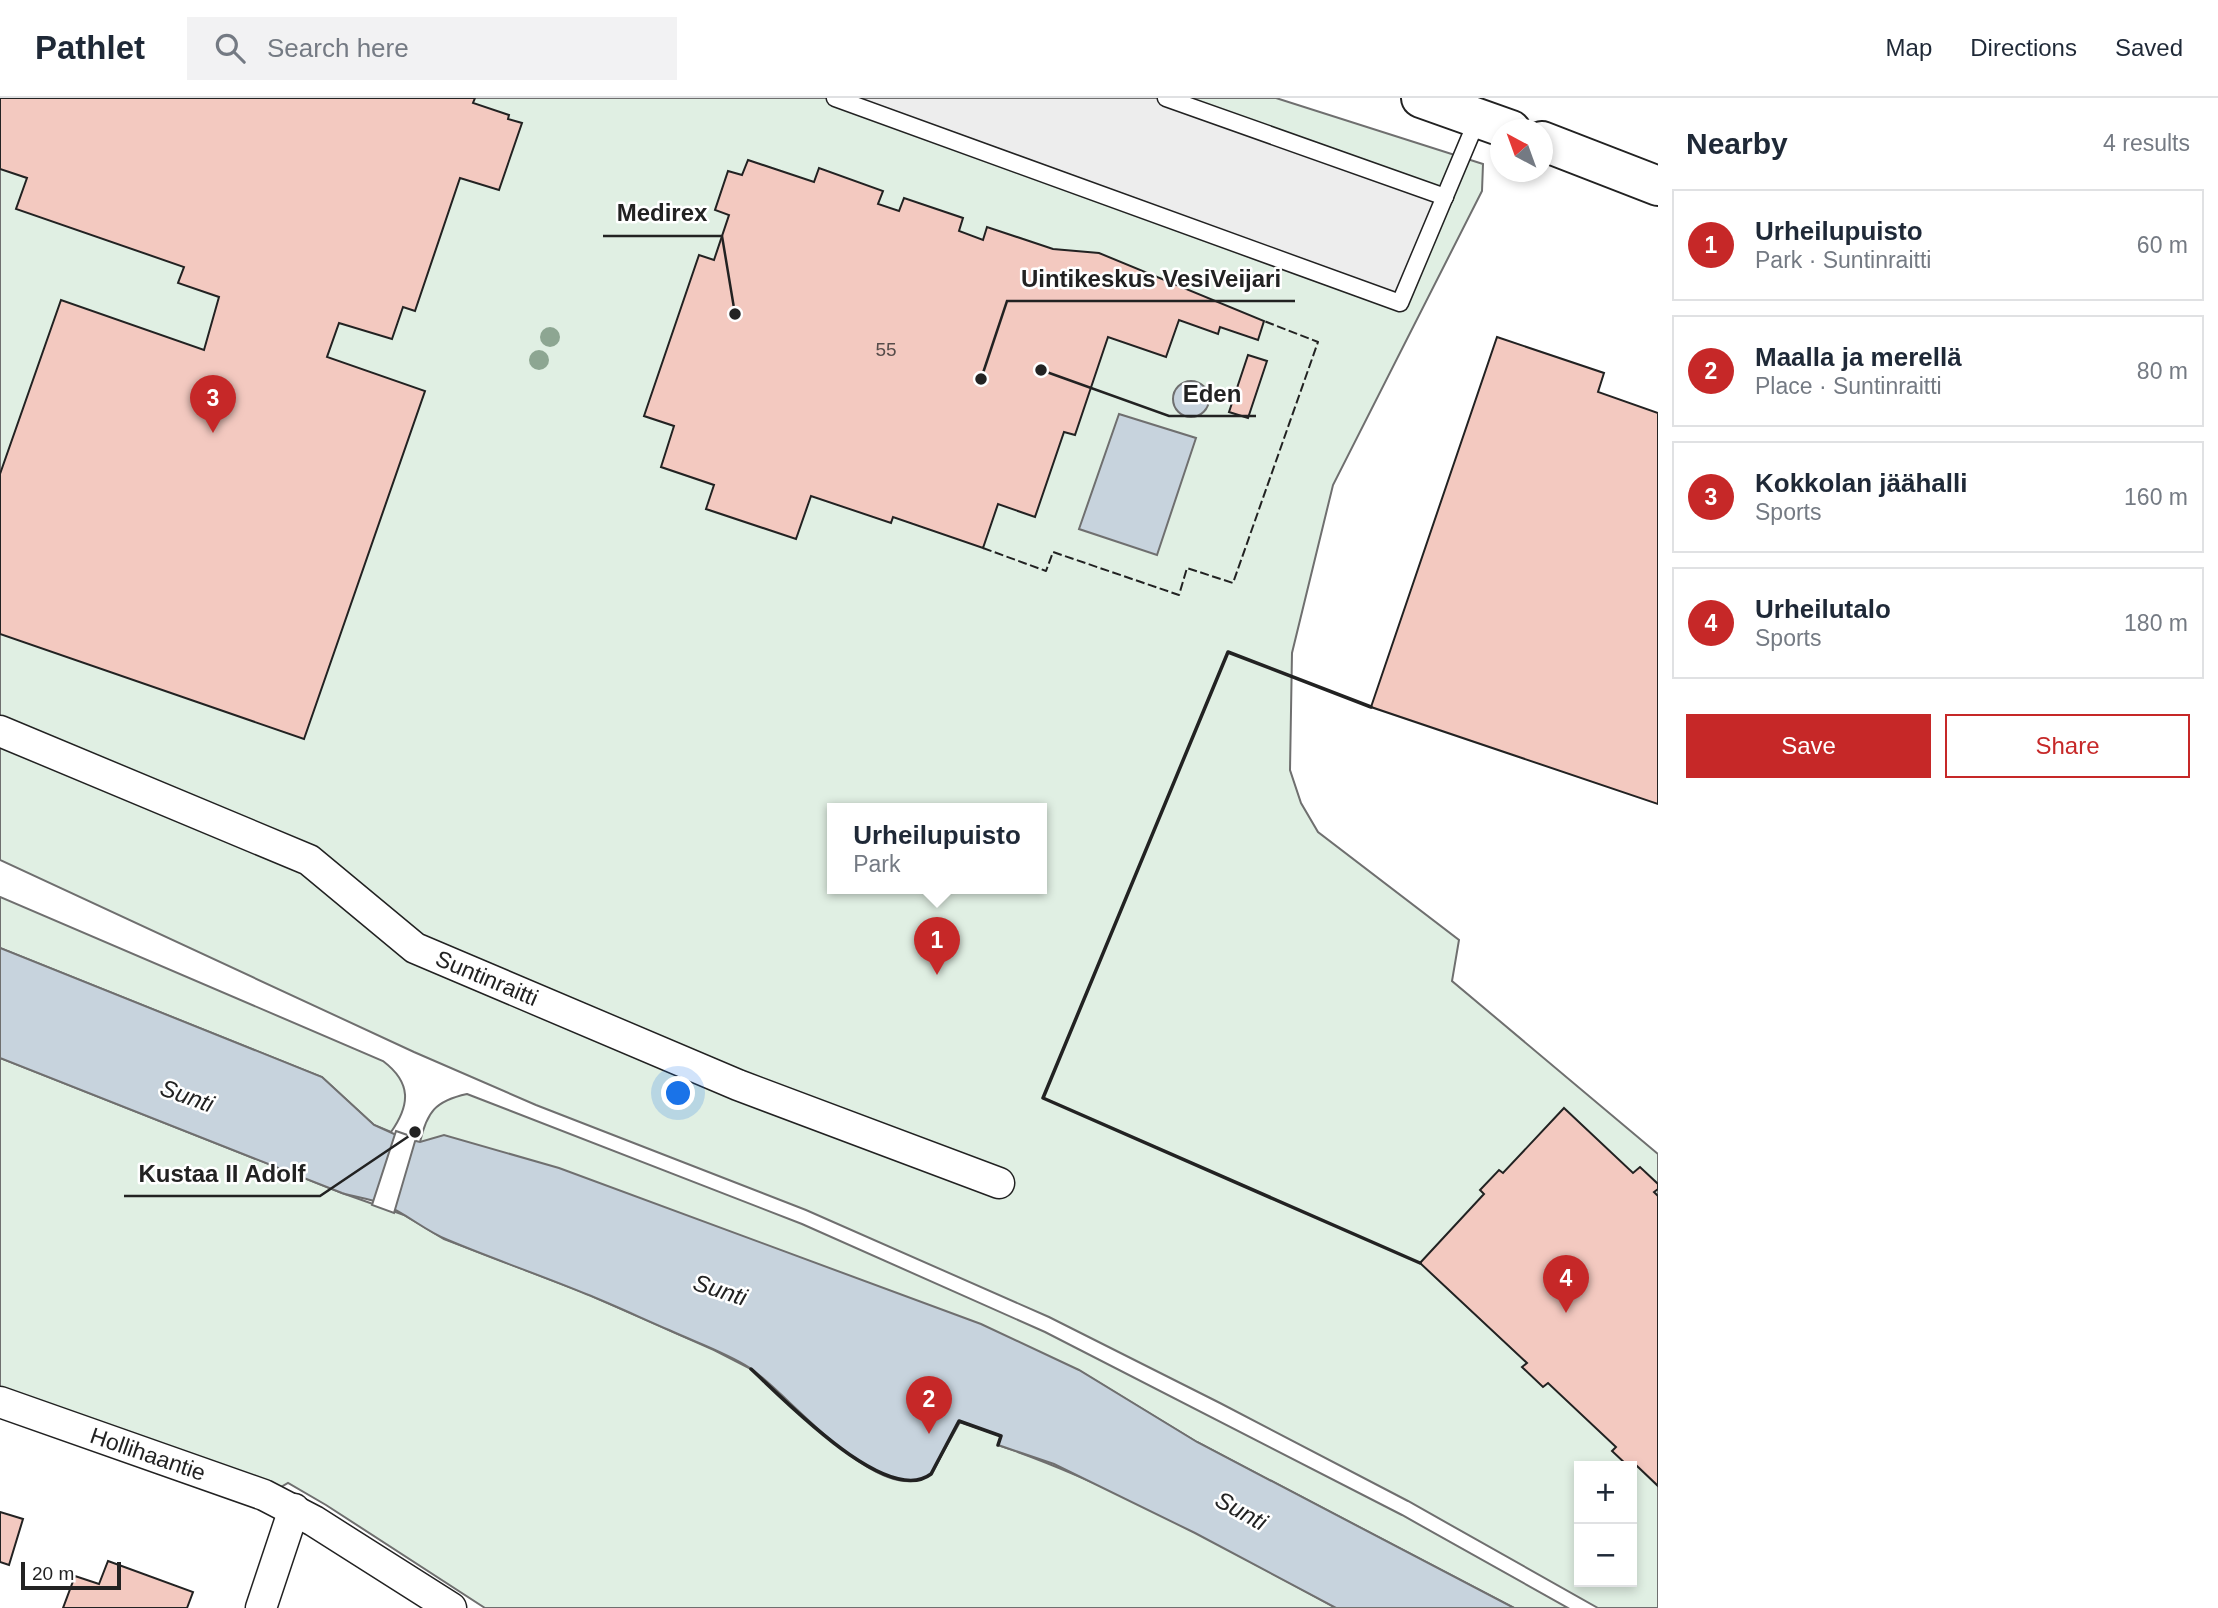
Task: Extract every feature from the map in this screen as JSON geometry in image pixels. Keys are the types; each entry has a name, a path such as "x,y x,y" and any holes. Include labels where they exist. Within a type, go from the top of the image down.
{"main road":[{"path":"1553,145 1658,186"}],"street":[{"name":"Suntinraitti","path":"0,731 309,860 415,948 738,1085 999,1183"},
{"name":"Hollihaantie","path":"0,1402 264,1495 294,1509 451,1608"},
{"path":"261,1608 294,1509"}],"lane":[{"path":"835,98 1400,303 1445,197 1465,110"},
{"path":"1166,98 1445,197"}],"green space":[{"path":"0,98 1276,98 1483,164 1482,191 1333,485 1292,653 1290,770 1301,803 1318,832 1459,940 1452,981 1658,1154 1658,1608 1598,1608 1408,1501 1049,1317 806,1210 536,1105 414,1052 0,860"},
{"path":"0,897 383,1061 403,1086 405,1095 402,1113 391,1132 374,1125 322,1077 0,948"},
{"path":"0,1058 404,1215 444,1239 585,1293 714,1350 751,1369 847,1453 932,1474 959,1421 1001,1436 998,1445 1085,1479 1170,1519 1336,1608 485,1608 288,1483 252,1504 0,1412"},
{"path":"467,1094 802,1224 1045,1332 1402,1515 1568,1608 1514,1608 1197,1442 1078,1370 420,1142 434,1109 447,1100"}],"shaded area":[{"path":"835,98 1166,98 1445,197 1400,303"}],"water":[{"path":"1191,381 1204,386 1209,399 1204,412 1191,417 1178,412 1173,399 1178,386"},
{"path":"1119,414 1196,438 1157,555 1079,529"},
{"name":"Sunti","path":"0,948 322,1077 374,1125 403,1138 420,1142 444,1135 559,1168 981,1324 1079,1370 1197,1442 1514,1608 1336,1608 1195,1533 1054,1464 998,1445 1001,1436 960,1422 931,1474 911,1481 887,1477 862,1464 836,1445 750,1368 720,1352 596,1298 448,1240 383,1204 342,1193 0,1058"}],"pier":[{"path":"396,1131 416,1138 394,1213 372,1205"}],"building":[{"path":"0,98 475,98 473,103 509,115 508,119 522,123 499,190 460,178 415,311 403,307 392,339 339,323 327,357 425,391 304,739 0,634 0,474 61,300 204,350 219,297 178,283 184,267 16,209 27,178 0,169"},
{"path":"748,160 814,182 819,168 883,191 878,204 899,211 904,198 963,218 959,231 983,240 987,227 1053,249 1099,253 1264,321 1258,340 1220,327 1218,334 1179,320 1166,357 1108,337 1075,435 1064,432 1035,517 998,504 983,548 893,517 891,523 811,496 796,539 706,509 714,485 661,467 674,426 644,416 699,255 714,260 729,215 715,210 728,171 742,175"},
{"path":"1497,337 1604,373 1598,392 1658,413 1658,804 1371,707"},
{"path":"1248,355 1267,361 1248,418 1229,412"},
{"path":"1564,1108 1633,1173 1640,1167 1658,1184 1658,1189 1654,1192 1658,1196 1658,1486 1637,1466 1637,1461 1623,1461 1612,1451 1616,1447 1548,1383 1543,1387 1522,1367 1527,1363 1420,1263 1484,1194 1480,1190 1499,1170 1503,1173"},
{"path":"0,1512 23,1519 9,1565 0,1562"},
{"path":"108,1561 193,1592 187,1608 63,1608 75,1576 99,1584"}],"fence":[{"path":"983,548 1046,571 1053,552 1179,595 1187,568 1233,583 1318,342 1264,321"}],"wall":[{"path":"1371,707 1228,652 1043,1098 1420,1263"},
{"path":"751,1369 836,1445 889,1476 912,1480 931,1474 959,1421 1001,1436 998,1445"}],"place":[{"name":"Medirex","path":"735,314"},
{"name":"Eden","path":"1041,370"},
{"name":"Uintikeskus VesiVeijari","path":"981,379"},
{"name":"Kokkolan jäähalli","path":"213,433"},
{"name":"Urheilupuisto","path":"937,975"},
{"name":"Kustaa II Adolf","path":"415,1132"},
{"name":"Urheilutalo","path":"1566,1313"},
{"name":"Maalla ja merellä","path":"929,1434"}]}
